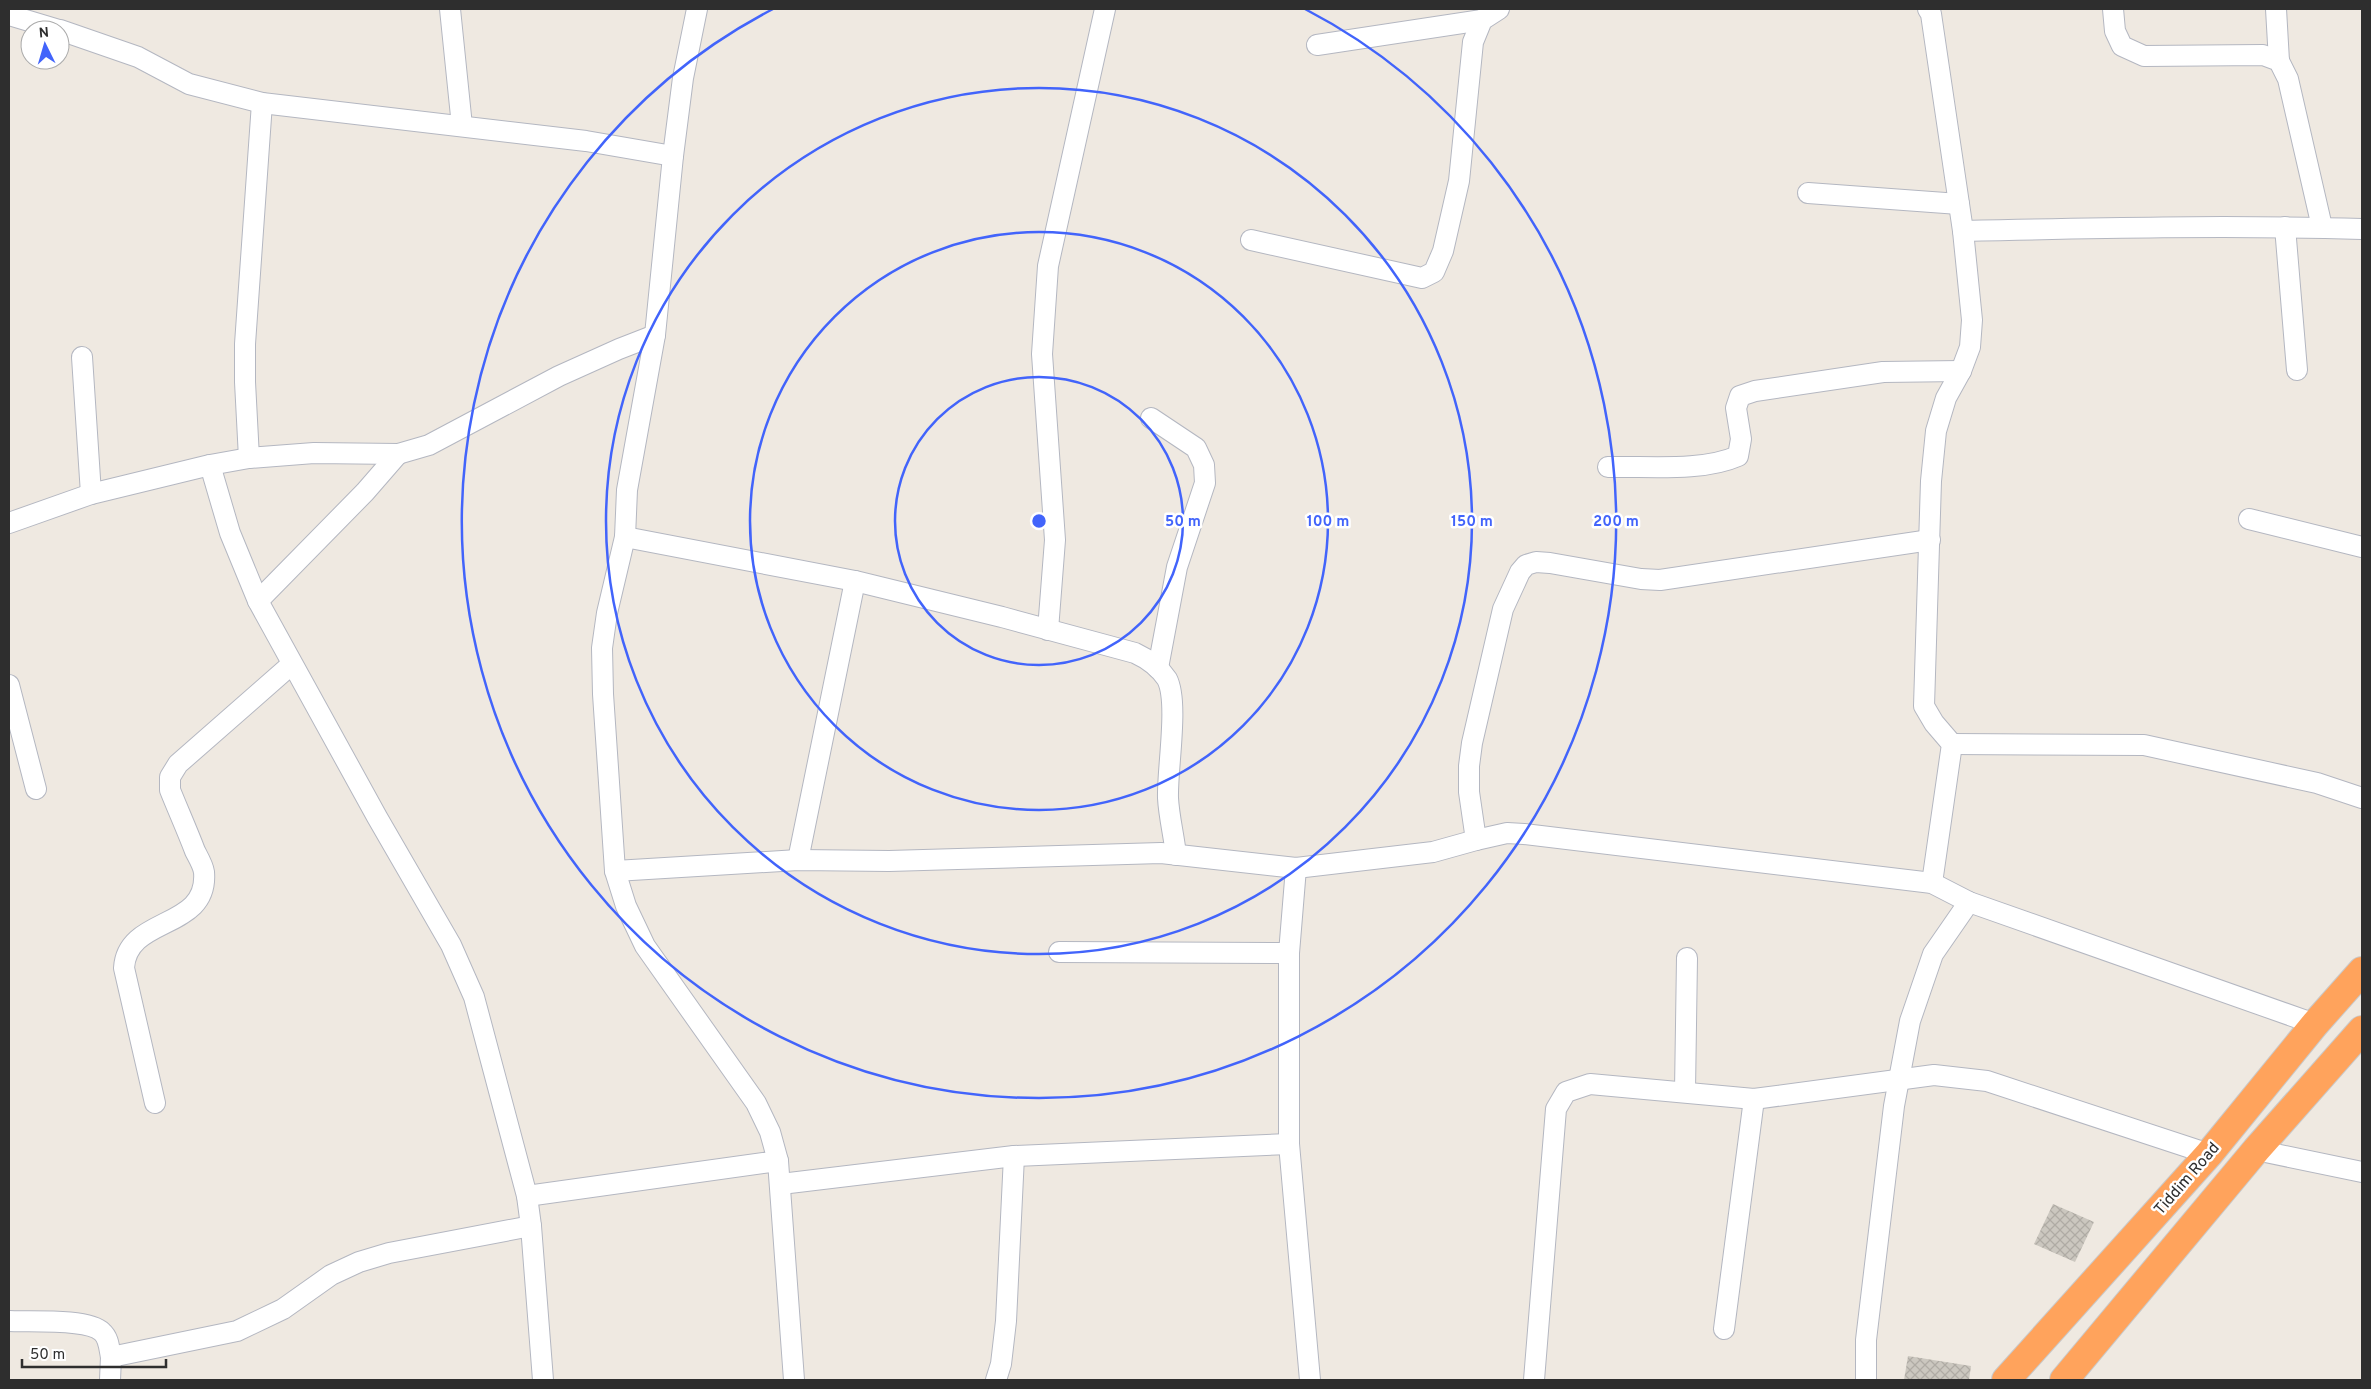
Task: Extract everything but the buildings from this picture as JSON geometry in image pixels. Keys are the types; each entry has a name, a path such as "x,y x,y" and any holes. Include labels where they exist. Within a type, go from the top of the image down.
{"highway":[{"name":"Tiddim Road","path":"2006,1380 2209,1154 2315,1024 2362,971"},
{"path":"2064,1380 2256,1150 2362,1030"}],"street":[{"path":"450,9 462,126"},
{"path":"697,9 683,78 655,335 628,490 625,537 607,614 602,648 603,694 616,871 626,906 645,946 756,1103 770,1132 778,1161 781,1184 794,1380"},
{"path":"1048,630 1055,540 1042,354 1047,274 1105,9"},
{"path":"1317,45 1482,20 1498,9"},
{"path":"1928,9 1931,14 1963,231 1972,320 1970,347 1961,371 1946,398 1936,431 1931,481 1924,706 1934,723 1952,744 1932,883"},
{"path":"2113,9 2115,31 2122,46 2144,56 2263,55 2279,61"},
{"path":"2276,9 2279,61 2288,79 2322,227"},
{"path":"9,14 28,20"},
{"path":"1251,240 1422,278 1434,272 1443,251 1459,181 1473,42 1482,20"},
{"path":"70,33 138,57 189,84 262,103 586,141 673,156"},
{"path":"249,458 245,344 262,103"},
{"path":"1808,193 1959,204"},
{"path":"1963,231 2285,227 2362,229"},
{"path":"2285,227 2297,370"},
{"path":"9,524 91,494 210,465 249,458 324,453 398,454 429,445 559,376 655,335"},
{"path":"82,357 91,494"},
{"path":"1608,467 1695,465 1724,462 1738,456 1741,439 1736,408 1740,396 1755,391 1883,372 1961,371"},
{"path":"1150,418 1196,448 1204,465 1205,482 1177,567 1158,668"},
{"path":"258,601 365,492 398,454"},
{"path":"210,465 230,533 258,601 451,945 474,997 527,1196 543,1380"},
{"path":"2249,519 2362,547"},
{"path":"625,537 855,581 1135,653 1146,658 1158,668 1167,681 1172,697 1168,798 1176,855"},
{"path":"1476,840 1469,792 1472,743 1506,598 1520,572 1526,565 1536,562 1550,563 1641,579 1660,580 1930,540"},
{"path":"798,860 855,581"},
{"path":"155,1103 124,968 125,955 136,939 191,909 201,896 204,871 170,790 170,777 178,764 292,664"},
{"path":"9,685 36,789"},
{"path":"1952,744 2144,745 2317,783 2362,798"},
{"path":"616,871 798,860 889,861 1161,853 1296,868 1433,852 1476,840 1507,834 1524,834 1932,883 1969,902 2315,1024"},
{"path":"1296,868 1289,953 1289,1144 1310,1380"},
{"path":"1866,1380 1866,1340 1894,1106 1910,1021 1933,954 1969,902"},
{"path":"1059,952 1289,953"},
{"path":"1685,1091 1687,958"},
{"path":"1534,1380 1556,1109 1566,1092 1590,1084 1685,1091 1754,1099 1934,1075 1987,1081 2209,1154"},
{"path":"1724,1328 1754,1099"},
{"path":"781,1184 1014,1156 1289,1144"},
{"path":"2256,1150 2362,1172"},
{"path":"996,1380 1001,1364 1006,1321 1014,1156"},
{"path":"527,1196 778,1161"},
{"path":"111,1357 237,1331 283,1309 332,1275 381,1255 531,1226"},
{"path":"9,1321 86,1324 102,1331 108,1340 111,1357 110,1380"}]}
